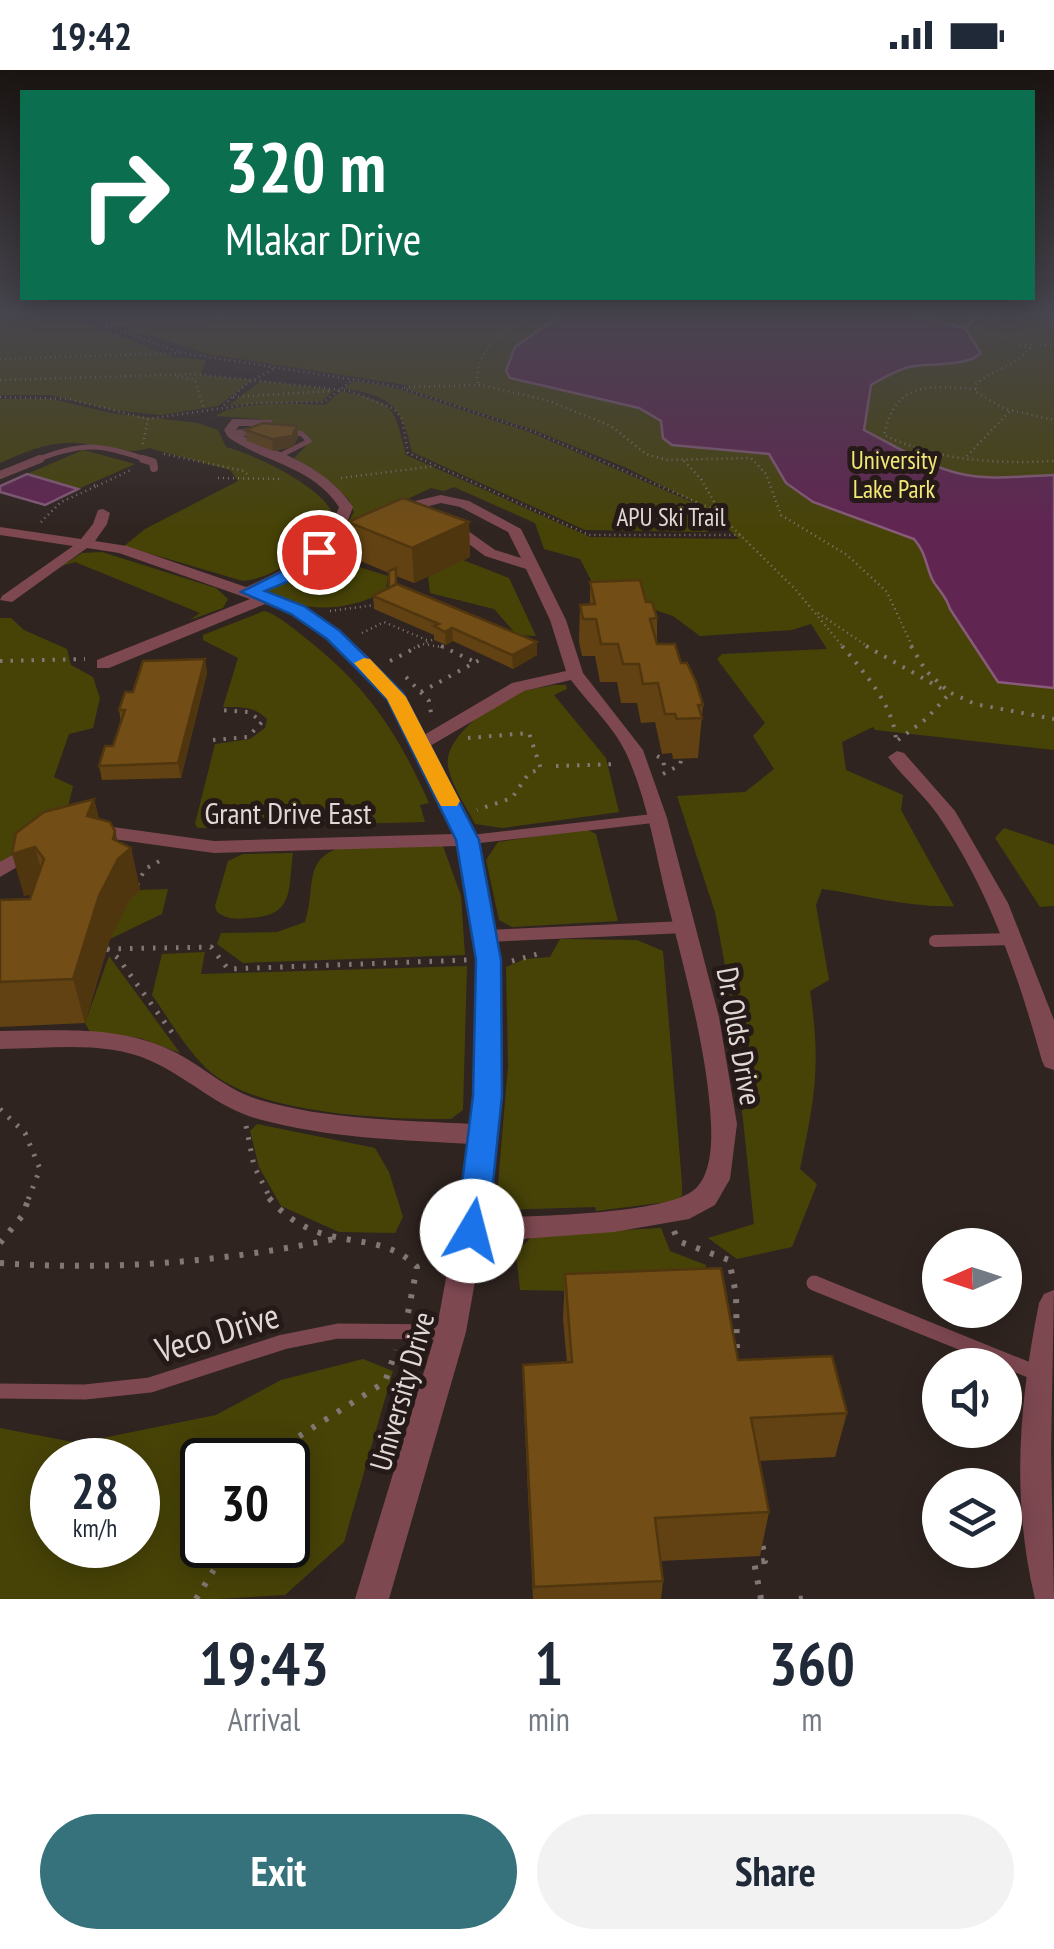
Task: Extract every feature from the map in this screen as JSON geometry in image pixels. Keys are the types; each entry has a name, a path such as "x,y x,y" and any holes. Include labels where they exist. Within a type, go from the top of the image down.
{"street":[{"path":"103,664 257,595 309,562 337,528 346,506 336,492 300,467 232,434 230,426 260,421 273,428"},
{"path":"407,523 412,510 432,500 464,504 514,529 558,620 575,674 518,687 446,721 418,745"},
{"path":"7,599 84,544 99,529 103,513"},
{"path":"337,528 380,532 432,518 456,528 490,553 531,566"},
{"name":"University Drive","path":"11,532 153,558 298,610 364,664 396,697 467,840 488,948 484,1135 472,1231 452,1332 372,1599"},
{"name":"Dr. Olds Drive","path":"472,1231 614,1221 678,1211 704,1198 722,1159 724,1124 708,1017 657,818 634,750 575,674"},
{"path":"896,749 946,812 1015,938 1034,985 1054,1061"},
{"name":"Grant Drive East","path":"0,871 68,832 214,847 467,840"},
{"path":"0,1040 125,1043 160,1054 216,1090 254,1108 363,1126 484,1135"},
{"path":"1052,1599 1042,1563 1034,1498 1040,1374 1054,1303"}],"lane":[{"path":"273,428 302,434 309,441 276,457"},
{"path":"0,475 74,445 121,451 153,462 154,468"},
{"path":"467,840 657,818"},
{"path":"488,948 564,932 686,928"},
{"path":"935,941 1015,938"},
{"path":"814,1283 1040,1374"},
{"name":"Veco Drive","path":"0,1391 40,1394 164,1382 256,1350 326,1332 452,1332"}],"path":[{"path":"197,386 204,410"},
{"path":"220,408 249,386"},
{"name":"APU Ski Trail","path":"313,386 368,396 394,408 402,419 408,453 590,534 741,535"},
{"path":"232,398 322,393 341,386"},
{"name":"APU Ski Trail","path":"395,386 532,431 625,468 716,510 741,535"},
{"path":"487,386 570,408 611,426 646,454 684,461 751,458 759,464 781,515 848,555 887,592 904,634 926,671 950,693"},
{"path":"1054,420 991,404 976,388 928,388 909,392 890,410 884,435 908,448 953,461 1054,461"},
{"path":"0,397 69,399 148,419 220,408 324,402 336,389"},
{"path":"967,456 1010,410"},
{"path":"143,445 148,419"},
{"path":"159,453 244,471 249,477"},
{"path":"684,461 701,480 724,518"},
{"path":"11,532 61,502 137,468"},
{"path":"90,484 97,486"},
{"path":"741,535 863,671 896,726 896,749"},
{"path":"338,621 326,612 378,605"},
{"path":"810,608 882,657 950,693 975,704 1054,719"},
{"path":"358,635 392,618"},
{"path":"384,622 430,640 389,660 429,701 431,713 446,721 456,738 488,740 528,733 541,770 528,774 512,798 457,818"},
{"path":"423,644 441,646 476,662"},
{"path":"421,692 483,658"},
{"path":"0,661 94,659 103,664"},
{"path":"896,749 950,693"},
{"path":"212,740 248,736 262,722 249,712 220,710"},
{"path":"556,766 639,763"},
{"path":"135,887 145,869 175,854"},
{"path":"107,949 211,947 228,968 488,948 512,961 543,955 564,932"},
{"path":"107,949 118,958 182,1047"},
{"path":"0,1109 25,1133 40,1169 22,1216 0,1243"},
{"path":"246,1121 250,1160 269,1202 281,1214 334,1239"},
{"path":"0,1263 45,1267 158,1266 257,1256 334,1239 377,1241 406,1253 417,1266 416,1286 385,1382 297,1438"},
{"path":"678,1241 728,1260 736,1294 738,1367"},
{"path":"759,1528 765,1561 754,1562 761,1599"},
{"path":"196,1599 215,1568"},
{"path":"798,1599 806,1598"}],"green space":[{"path":"0,386 244,386 218,406 161,415 113,410 50,395 0,395"},
{"path":"254,386 334,390 322,401 229,405"},
{"name":"University Lake Park","path":"1054,386 1054,750 873,727 842,742 846,770 903,795 901,810 954,906 904,903 822,889 816,905 829,980 810,991 815,1081 800,1169 817,1184 792,1247 737,1259 708,1238 754,1224 729,987 715,912 677,796 745,792 774,769 753,736 765,723 717,659 722,654 827,649 811,624 792,630 700,636 673,616 637,604 602,601 580,559 544,549 535,523 454,487 444,491 431,488 345,528 354,512 349,500 294,458 311,441 306,434 261,419 216,416 254,405 325,405 341,391 389,408 406,455 590,537 739,539 713,515 719,526 707,532 585,530 412,452 404,424 392,406 373,395 344,388 392,387 529,432 704,507 627,468 534,430 404,388"},
{"path":"0,399 52,399 111,413 198,423 218,430 226,447 271,465 304,484 328,506 333,516 295,558 271,573 243,581 124,546 145,529 238,481 230,470 149,448 122,450 57,444 0,463"},
{"path":"83,450 135,464 78,489 27,474"},
{"path":"343,531 377,541 345,557 343,562 388,576 386,591 356,603 325,608 294,604 264,591 322,562"},
{"path":"102,552 216,588 228,599 223,608 190,620 200,613 75,562 62,566 82,553"},
{"path":"463,560 509,578 536,636 517,635 494,609 430,593 428,577"},
{"path":"264,611 325,654 378,711 405,753 429,803 420,805 425,822 198,828 195,824 215,744 250,739 265,728 267,719 252,709 223,707 238,658 203,640 203,635"},
{"path":"0,618 11,618 24,630 67,649 71,665 93,677 100,698 93,728 69,734 54,777 73,786 64,823 0,866"},
{"path":"566,685 567,689 554,695 606,758 619,812 502,828 475,824 448,766 453,744 482,713 505,699"},
{"path":"1004,828 1054,845 1054,906 1040,907 995,838"},
{"path":"586,829 596,834 618,921 512,927 499,920 486,860 498,842"},
{"path":"346,846 443,846 461,896 465,955 243,963 217,944 221,933 277,932 305,922 316,865 322,857"},
{"path":"293,853 286,899 275,912 236,919 217,912 215,906 228,861 243,854"},
{"path":"168,889 162,914 110,939 128,902 140,890"},
{"path":"560,939 637,940 663,951 682,1183 682,1195 676,1201 596,1211 595,1207 496,1207 508,1066 506,967 525,959 550,957"},
{"path":"205,952 201,974 467,966 463,1110 451,1119 358,1115 289,1105 229,1084 199,1061 152,995 162,954"},
{"path":"109,956 180,1053 140,1038 91,1034 85,1023"},
{"path":"257,1124 375,1148 389,1172 403,1217 395,1233 339,1232 281,1206 259,1167 250,1131"},
{"path":"661,1228 670,1251 706,1265 705,1282 569,1291 520,1290 516,1253 533,1235"},
{"path":"363,1359 393,1371 344,1542 285,1595 217,1599 0,1599 0,1428 52,1438 30,1438 30,1568 160,1568 160,1438 103,1438 216,1415 281,1380"}],"shaded area":[{"path":"546,386 871,386 864,430 921,460 969,475 1054,475 1054,688 998,682 932,579 914,539 813,502 786,483 769,454 672,445 663,438 661,421 639,408"},
{"path":"27,474 78,489 45,505 0,492 0,486"}],"building":[{"path":"263,423 297,426 292,436 272,439 245,430"},
{"path":"403,498 469,522 412,548 348,522"},
{"path":"396,568 396,584 389,588 389,571"},
{"path":"640,580 646,602 652,602 657,618 650,619 657,644 675,644 681,663 687,663 703,705 698,705 702,718 677,719 675,714 665,714 658,683 643,684 639,664 623,664 618,644 601,644 596,619 583,619 580,605 595,604 590,582"},
{"path":"397,584 537,642 512,655 452,628 445,632 434,626 439,624 373,596"},
{"path":"205,659 178,763 99,766 105,746 113,746 125,710 119,710 125,692 133,692 143,661"},
{"path":"94,799 87,816 110,822 115,831 113,839 131,848 118,859 99,896 73,979 0,982 0,900 30,899 44,859 35,847 12,854 16,833 44,812"},
{"path":"721,1268 738,1360 832,1356 847,1413 751,1418 769,1512 655,1518 663,1581 534,1587 523,1365 572,1362 565,1274"}],"slow traffic":[{"path":"364,663 396,697 449,801"}],"route":[{"path":"319,552 293,573 249,592 298,610 334,635 396,697 467,840 487,936 489,1020 488,1096 472,1231"}]}
